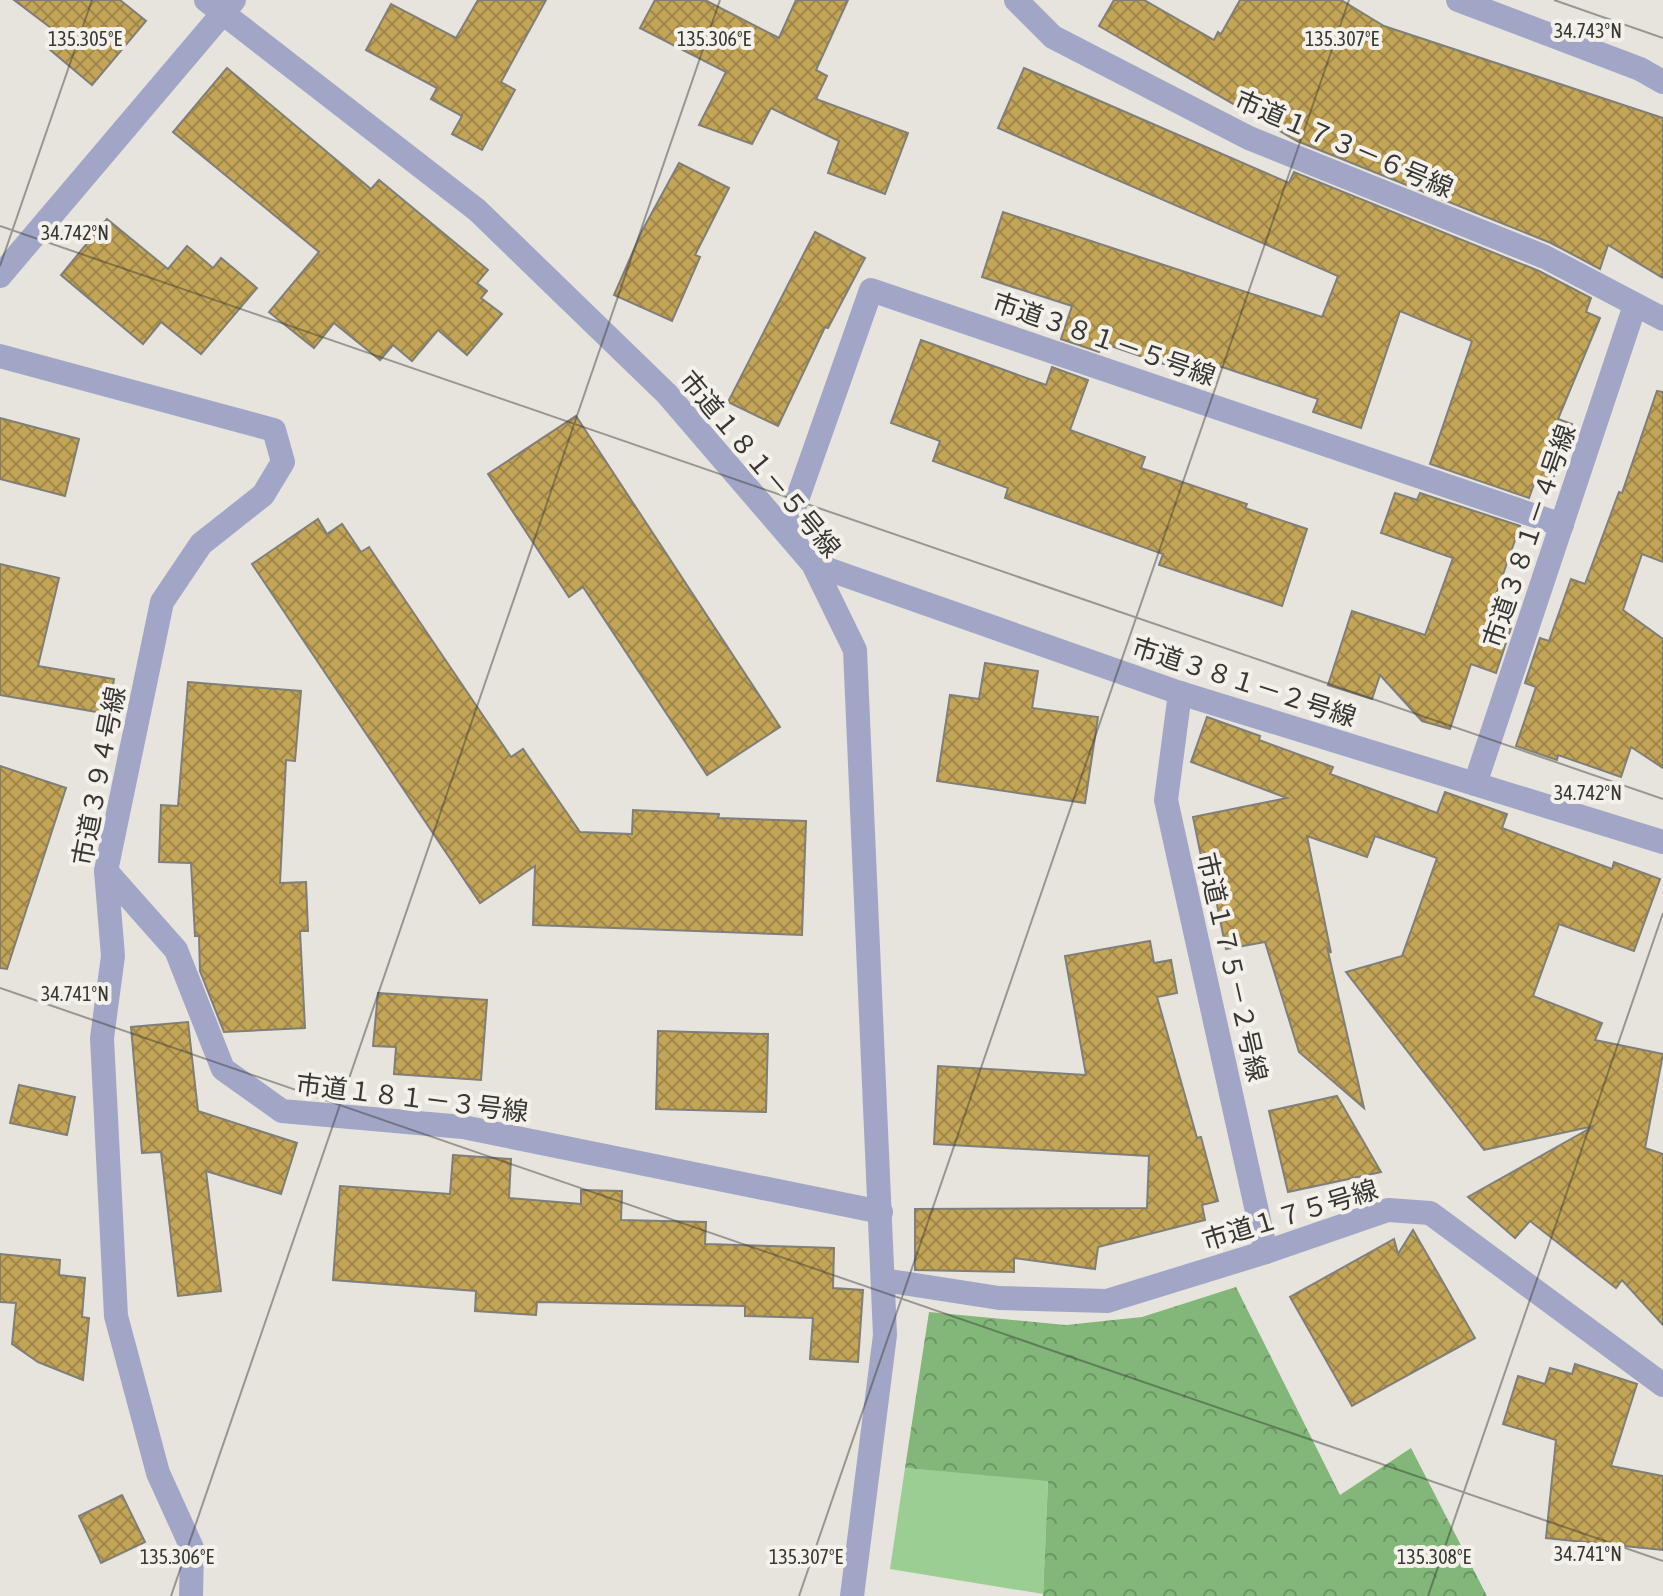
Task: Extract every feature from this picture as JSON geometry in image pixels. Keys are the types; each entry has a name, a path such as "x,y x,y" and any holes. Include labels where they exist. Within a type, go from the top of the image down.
{"street":[{"name":"市道１７３－６号線","path":"1016,0 1053,37 1249,138 1545,257 1663,319"},
{"path":"1458,0 1640,69 1663,82"},
{"path":"0,276 221,4"},
{"name":"市道１８１－５号線","path":"221,4 477,210 667,394 813,564 855,650 885,1335 852,1596"},
{"name":"市道３８１－５号線","path":"786,531 871,290 1562,525"},
{"name":"市道３８１－４号線","path":"1475,784 1635,305"},
{"name":"市道３９４号線","path":"0,356 274,430 283,462 263,495 201,544 162,602 106,871 113,956 102,1038 116,1316 158,1473 192,1548 191,1596"},
{"name":"市道３８１－２号線","path":"813,564 1180,693 1663,842"},
{"name":"市道１７５－２号線","path":"1180,693 1166,800 1266,1252"},
{"name":"市道１８１－３号線","path":"106,871 176,950 223,1069 282,1111 463,1127 881,1212"},
{"name":"市道１７５号線","path":"883,1280 999,1298 1107,1301 1388,1210 1430,1213 1663,1385"}],"green space":[{"path":"1236,1287 1340,1495 1411,1448 1487,1596 1043,1596 1048,1481 905,1468 929,1312 1066,1325 1142,1317"},
{"path":"905,1468 1048,1480 1043,1594 890,1569"}],"building":[{"path":"14,0 120,0 146,21 92,85 48,48 59,34"},
{"path":"478,0 546,0 501,82 515,90 482,150 452,134 462,116 431,99 437,88 366,50 391,4 456,38"},
{"path":"655,0 705,0 779,38 796,0 848,0 816,70 827,76 816,99 908,133 885,194 828,173 839,141 771,108 752,144 699,125 726,72 640,28"},
{"path":"1114,0 1144,0 1214,40 1218,32 1221,34 1240,0 1341,0 1384,26 1663,118 1663,278 1608,245 1600,269 1551,243 1297,141 1099,26"},
{"path":"227,68 371,189 379,180 488,270 477,283 487,291 481,298 502,314 467,355 438,330 412,361 393,345 380,360 334,323 314,348 269,312 319,252 173,132"},
{"path":"1024,68 1289,183 1294,172 1539,271 1591,298 1586,312 1600,318 1558,419 1572,424 1549,490 1534,484 1529,498 1430,464 1472,341 1400,311 1361,428 1313,412 1318,399 1210,363 1205,378 1102,343 1099,352 1061,339 1072,306 982,277 1003,212 1322,317 1338,276 998,128"},
{"path":"679,163 729,188 695,255 700,257 672,321 614,295 642,231"},
{"path":"107,219 168,269 187,246 213,268 221,258 257,288 201,354 161,322 143,344 61,275"},
{"path":"815,232 865,258 828,328 825,327 778,426 728,402"},
{"path":"921,340 1046,385 1052,367 1088,380 1070,430 1145,457 1141,468 1247,504 1245,508 1307,529 1282,606 1159,565 1163,554 1005,498 1008,488 933,461 940,441 891,423"},
{"path":"1657,391 1663,392 1663,562 1642,554 1623,610 1663,639 1663,768 1631,747 1621,777 1558,755 1557,760 1516,746 1536,687 1525,683 1540,638 1549,641 1571,579 1585,584 1619,492 1622,493"},
{"path":"576,416 780,727 707,775 583,587 569,597 488,474"},
{"path":"0,418 79,439 65,496 0,479"},
{"path":"1395,493 1417,500 1420,493 1520,526 1487,620 1511,628 1496,673 1471,664 1450,729 1422,721 1380,675 1372,699 1328,685 1352,611 1425,635 1453,558 1381,533"},
{"path":"318,519 327,534 342,524 361,552 369,547 511,757 523,749 580,832 632,834 633,810 719,814 718,818 806,821 802,935 533,925 535,866 480,903 252,564"},
{"path":"0,564 59,578 38,666 114,679 108,714 0,695"},
{"path":"985,663 1038,671 1032,708 1098,717 1085,803 937,781 950,695 979,699"},
{"path":"188,682 301,691 295,761 286,760 280,883 306,882 308,931 300,931 305,1028 224,1032 200,971 191,863 159,862 161,805 178,806"},
{"path":"1207,717 1333,767 1330,774 1437,813 1445,792 1507,814 1502,828 1612,869 1614,862 1660,879 1634,951 1559,924 1533,996 1602,1023 1595,1040 1663,1054 1645,1148 1663,1154 1663,1325 1622,1280 1616,1288 1530,1221 1515,1238 1468,1197 1594,1126 1484,1150 1346,972 1402,956 1437,858 1375,836 1367,857 1307,836 1331,953 1327,947 1364,1108 1299,1052 1265,942 1226,949 1209,865 1203,866 1193,817 1287,798 1191,762"},
{"path":"0,766 66,788 7,969 0,968"},
{"path":"1150,941 1154,963 1171,960 1177,993 1157,997 1218,1201 1202,1205 1205,1220 1098,1247 1095,1269 1014,1258 1014,1272 915,1270 915,1209 1147,1208 1149,1156 934,1144 938,1066 1086,1075 1065,956"},
{"path":"378,993 487,1000 481,1080 394,1074 396,1047 373,1046"},
{"path":"188,1022 198,1111 297,1143 281,1194 206,1171 221,1291 178,1296 161,1152 142,1153 131,1027"},
{"path":"658,1031 768,1034 766,1112 656,1109"},
{"path":"19,1085 75,1097 67,1135 10,1123"},
{"path":"1337,1096 1381,1172 1288,1192 1269,1111"},
{"path":"453,1155 511,1159 509,1198 581,1204 581,1190 622,1191 621,1220 706,1222 705,1244 834,1248 833,1288 863,1290 858,1362 810,1359 813,1318 745,1316 745,1306 537,1302 536,1315 475,1311 476,1291 333,1280 340,1186 450,1194"},
{"path":"1413,1230 1475,1338 1352,1406 1290,1297 1394,1239 1398,1254"},
{"path":"0,1254 60,1260 59,1275 85,1278 82,1317 89,1318 83,1380 38,1362 12,1344 16,1303 0,1302"},
{"path":"1575,1364 1637,1384 1611,1466 1663,1476 1663,1550 1546,1538 1556,1440 1503,1424 1518,1376 1545,1384 1550,1368 1572,1374"},
{"path":"122,1495 145,1542 101,1563 79,1516"}]}
